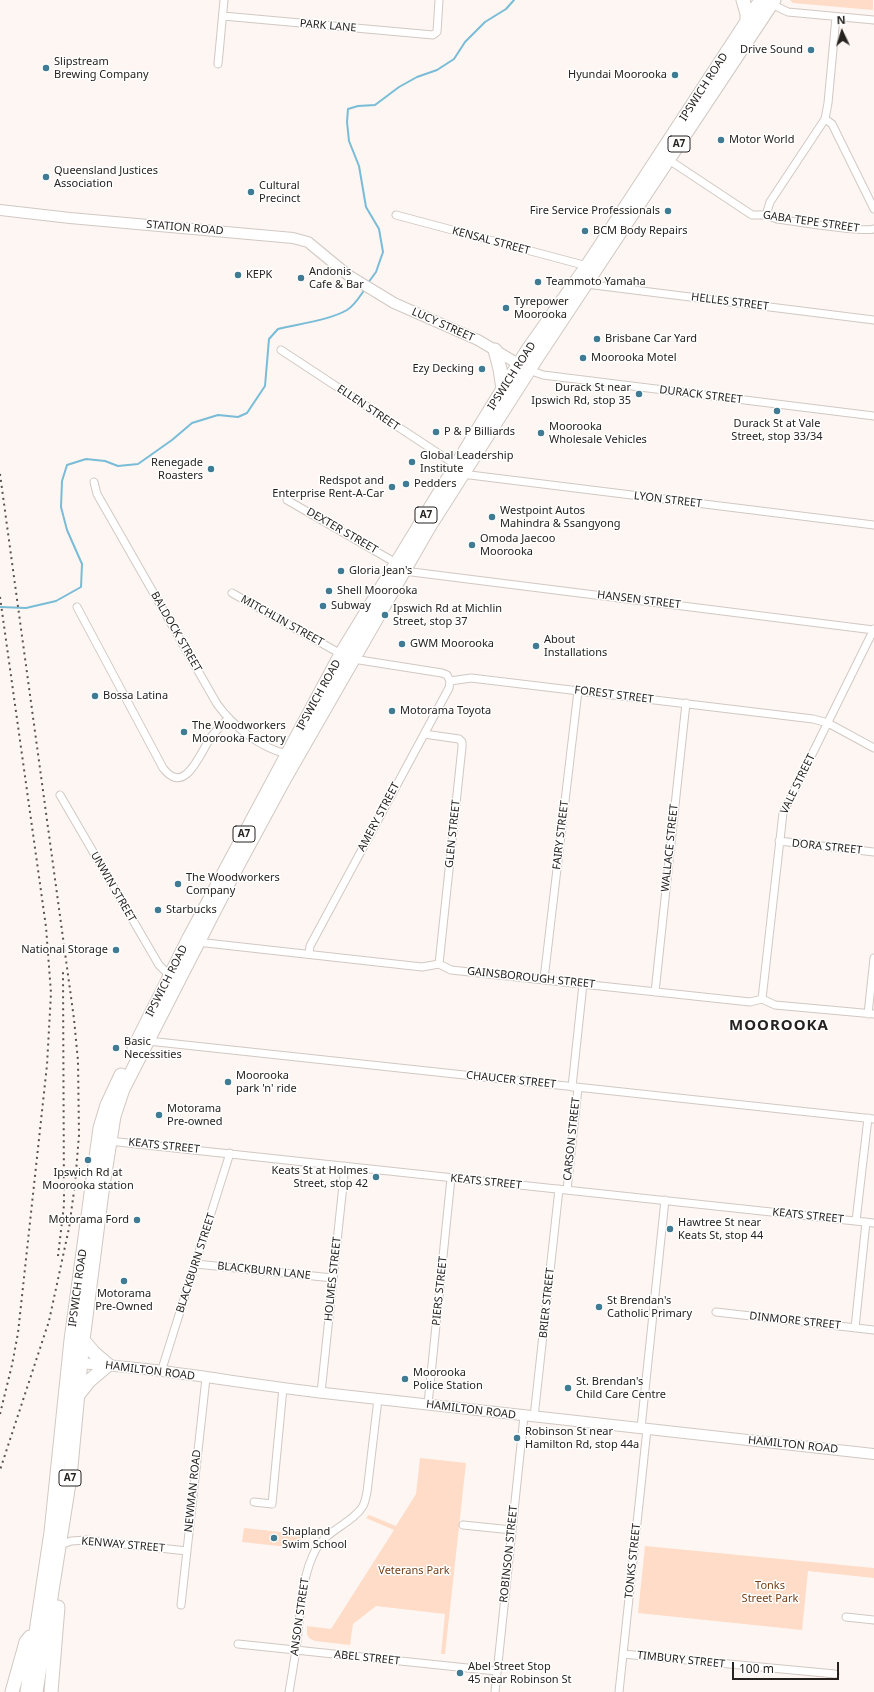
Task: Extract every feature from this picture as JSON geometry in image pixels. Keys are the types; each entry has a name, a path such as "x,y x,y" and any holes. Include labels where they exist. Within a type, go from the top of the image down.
{"highway":[{"path":"743,0 746,22"},
{"name":"IPSWICH ROAD","path":"36,1629 52,1532 104,1140 119,1100 148,1041 193,941 287,754 347,657 459,469 587,266 746,22 767,1"},
{"name":"IPSWICH ROAD","path":"459,469 503,389 524,367 586,284 669,160 767,1"},
{"path":"495,350 503,389"},
{"name":"IPSWICH ROAD","path":"52,1591 70,1477 78,1395 75,1363 83,1340 104,1140 104,1113 170,976 232,876 285,778 347,657"},
{"path":"78,1395 90,1381 108,1365 94,1353 83,1340"},
{"path":"51,1692 58,1603 52,1591"},
{"name":"A7","path":"36,1692 52,1591"},
{"path":"12,1692 26,1642 36,1629"},
{"name":"A7","path":"27,1692 36,1629"}],"street":[{"path":"218,64 224,0"},
{"name":"PARK LANE","path":"223,16 433,35 437,32 439,0"},
{"path":"767,1 788,12 874,20"},
{"path":"766,215 770,202 825,119 836,17"},
{"path":"825,119 832,124 874,209"},
{"name":"GABA TEPE STREET","path":"669,160 751,214 766,215 777,219 863,230 874,229"},
{"name":"STATION ROAD","path":"0,210 84,220 293,238 308,242 348,275 357,280"},
{"name":"KENSAL STREET","path":"396,215 587,266"},
{"name":"LUCY STREET","path":"357,280 394,303 465,334 524,367"},
{"name":"HELLES STREET","path":"586,284 874,320"},
{"name":"ELLEN STREET","path":"281,350 459,469"},
{"name":"DURACK STREET","path":"524,367 543,375 874,416"},
{"name":"LYON STREET","path":"459,469 874,525"},
{"name":"BALDOCK STREET","path":"94,482 97,494 217,704 228,719 248,735 273,750 287,754"},
{"name":"DEXTER STREET","path":"288,500 400,567"},
{"name":"HANSEN STREET","path":"400,567 874,630"},
{"name":"MITCHLIN STREET","path":"232,593 347,657"},
{"path":"77,607 162,768 168,775 174,778 189,772 210,738 228,719"},
{"name":"VALE STREET","path":"762,999 781,818 784,809 874,630"},
{"path":"347,657 442,673 447,675 450,681"},
{"name":"FOREST STREET","path":"450,681 471,678 813,719 828,723 874,748"},
{"name":"AMERY STREET","path":"309,954 310,946 449,688 450,681"},
{"name":"FAIRY STREET","path":"544,979 578,691"},
{"name":"WALLACE STREET","path":"655,992 686,703"},
{"name":"GLEN STREET","path":"424,734 459,739 462,742 439,964"},
{"name":"UNWIN STREET","path":"60,795 158,966 170,976"},
{"name":"DORA STREET","path":"779,841 874,852"},
{"name":"GAINSBOROUGH STREET","path":"193,941 422,967 439,964 451,970 750,1002 762,999 775,1005 871,1014"},
{"path":"871,1014 874,958"},
{"name":"CARSON STREET","path":"567,1190 583,984"},
{"name":"CHAUCER STREET","path":"148,1041 871,1118"},
{"path":"856,1221 871,1118"},
{"name":"KEATS STREET","path":"104,1140 874,1223"},
{"name":"BLACKBURN STREET","path":"161,1372 230,1153"},
{"name":"HOLMES STREET","path":"321,1392 345,1166"},
{"name":"PIERS STREET","path":"428,1404 451,1178"},
{"name":"BRIER STREET","path":"529,1416 559,1189"},
{"name":"TONKS STREET","path":"619,1692 665,1200"},
{"path":"855,1328 866,1222"},
{"name":"BLACKBURN LANE","path":"196,1264 333,1278"},
{"name":"DINMORE STREET","path":"716,1312 874,1330"},
{"name":"HAMILTON ROAD","path":"75,1363 108,1365 283,1388 874,1454"},
{"name":"NEWMAN ROAD","path":"181,1604 206,1378"},
{"path":"254,1502 272,1504 283,1388"},
{"name":"ANSON STREET","path":"289,1692 296,1650 304,1582 309,1564 324,1538 358,1513 363,1506 367,1492 378,1399"},
{"name":"ROBINSON STREET","path":"495,1692 512,1530 529,1416"},
{"path":"463,1525 512,1530"},
{"name":"KENWAY STREET","path":"60,1545 71,1541 86,1540 187,1551"},
{"path":"846,1617 874,1620"},
{"name":"ABEL STREET","path":"238,1644 496,1671"},
{"name":"TIMBURY STREET","path":"623,1654 835,1674"}],"green space":[{"path":"790,0 873,0 873,10 793,3"},
{"name":"Veterans Park","path":"420,1458 466,1463 445,1654 441,1654 445,1614 376,1606 353,1624 350,1645 315,1641 309,1638 307,1634 307,1626 331,1629 394,1530 366,1518 369,1515 396,1526 416,1494"},
{"name":"Shapland Swim School","path":"244,1528 308,1535 302,1540 297,1548 242,1542"},
{"name":"Tonks Street Park","path":"645,1546 874,1568 874,1578 808,1571 802,1630 638,1613"}],"waterway":[{"path":"368,283 376,272 383,252 379,229 366,207 359,166 349,141 347,122 348,109 358,106 375,105 399,87 417,77 437,70 454,59 465,42 485,22 506,9 514,0"},
{"path":"0,607 26,608 56,601 81,587 82,564 67,530 61,507 62,481 67,465 86,459 105,461 118,466 138,464 172,440 192,423 218,415 238,417 247,413 265,386 269,339 278,329 323,319 347,310 365,289"}],"railway":[{"path":"0,474 74,1019 78,1061 79,1135 75,1184 69,1228 49,1321 0,1470"},
{"path":"0,597 46,927 51,993 47,1065 18,1333 0,1414"},
{"path":"58,1256 64,1205 63,971"}],"place":[{"name":"Drive Sound","path":"811,50"},
{"name":"Slipstream Brewing Company","path":"46,68"},
{"name":"Hyundai Moorooka","path":"675,75"},
{"name":"Motor World","path":"721,140"},
{"name":"Queensland Justices Association","path":"46,177"},
{"name":"Cultural Precinct","path":"251,192"},
{"name":"Fire Service Professionals","path":"668,211"},
{"name":"BCM Body Repairs","path":"585,231"},
{"name":"KEPK","path":"238,275"},
{"name":"Andonis Cafe & Bar","path":"301,278"},
{"name":"Teammoto Yamaha","path":"538,282"},
{"name":"Tyrepower Moorooka","path":"506,308"},
{"name":"Brisbane Car Yard","path":"597,339"},
{"name":"Moorooka Motel","path":"583,358"},
{"name":"Ezy Decking","path":"482,369"},
{"name":"Durack St near Ipswich Rd, stop 35","path":"639,394"},
{"name":"Durack St at Vale Street, stop 33/34","path":"777,411"},
{"name":"P & P Billiards","path":"436,432"},
{"name":"Moorooka Wholesale Vehicles","path":"541,433"},
{"name":"Global Leadership Institute","path":"412,462"},
{"name":"Renegade Roasters","path":"211,469"},
{"name":"Pedders","path":"406,484"},
{"name":"Redspot and Enterprise Rent-A-Car","path":"392,487"},
{"name":"Westpoint Autos Mahindra & Ssangyong","path":"492,517"},
{"name":"Omoda Jaecoo Moorooka","path":"472,545"},
{"name":"Gloria Jean's","path":"341,571"},
{"name":"Shell Moorooka","path":"329,591"},
{"name":"Subway","path":"323,606"},
{"name":"Ipswich Rd at Michlin Street, stop 37","path":"385,615"},
{"name":"GWM Moorooka","path":"402,644"},
{"name":"About Installations","path":"536,646"},
{"name":"Bossa Latina","path":"95,696"},
{"name":"Motorama Toyota","path":"392,711"},
{"name":"The Woodworkers Moorooka Factory","path":"184,732"},
{"name":"The Woodworkers Company","path":"178,884"},
{"name":"Starbucks","path":"158,910"},
{"name":"National Storage","path":"116,950"},
{"name":"Basic Necessities","path":"116,1048"},
{"name":"Moorooka park 'n' ride","path":"228,1082"},
{"name":"Motorama Pre-owned","path":"159,1115"},
{"name":"Ipswich Rd at Moorooka station","path":"88,1160"},
{"name":"Keats St at Holmes Street, stop 42","path":"376,1177"},
{"name":"Motorama Ford","path":"137,1220"},
{"name":"Hawtree St near Keats St, stop 44","path":"670,1229"},
{"name":"Motorama Pre-Owned","path":"124,1281"},
{"name":"St Brendan's Catholic Primary","path":"599,1307"},
{"name":"Moorooka Police Station","path":"405,1379"},
{"name":"St. Brendan's Child Care Centre","path":"568,1388"},
{"name":"Robinson St near Hamilton Rd, stop 44a","path":"517,1438"},
{"name":"Shapland Swim School","path":"274,1538"},
{"name":"Abel Street Stop 45 near Robinson St","path":"460,1673"}],"district":[{"name":"MOOROOKA","path":"779,1026"}]}
